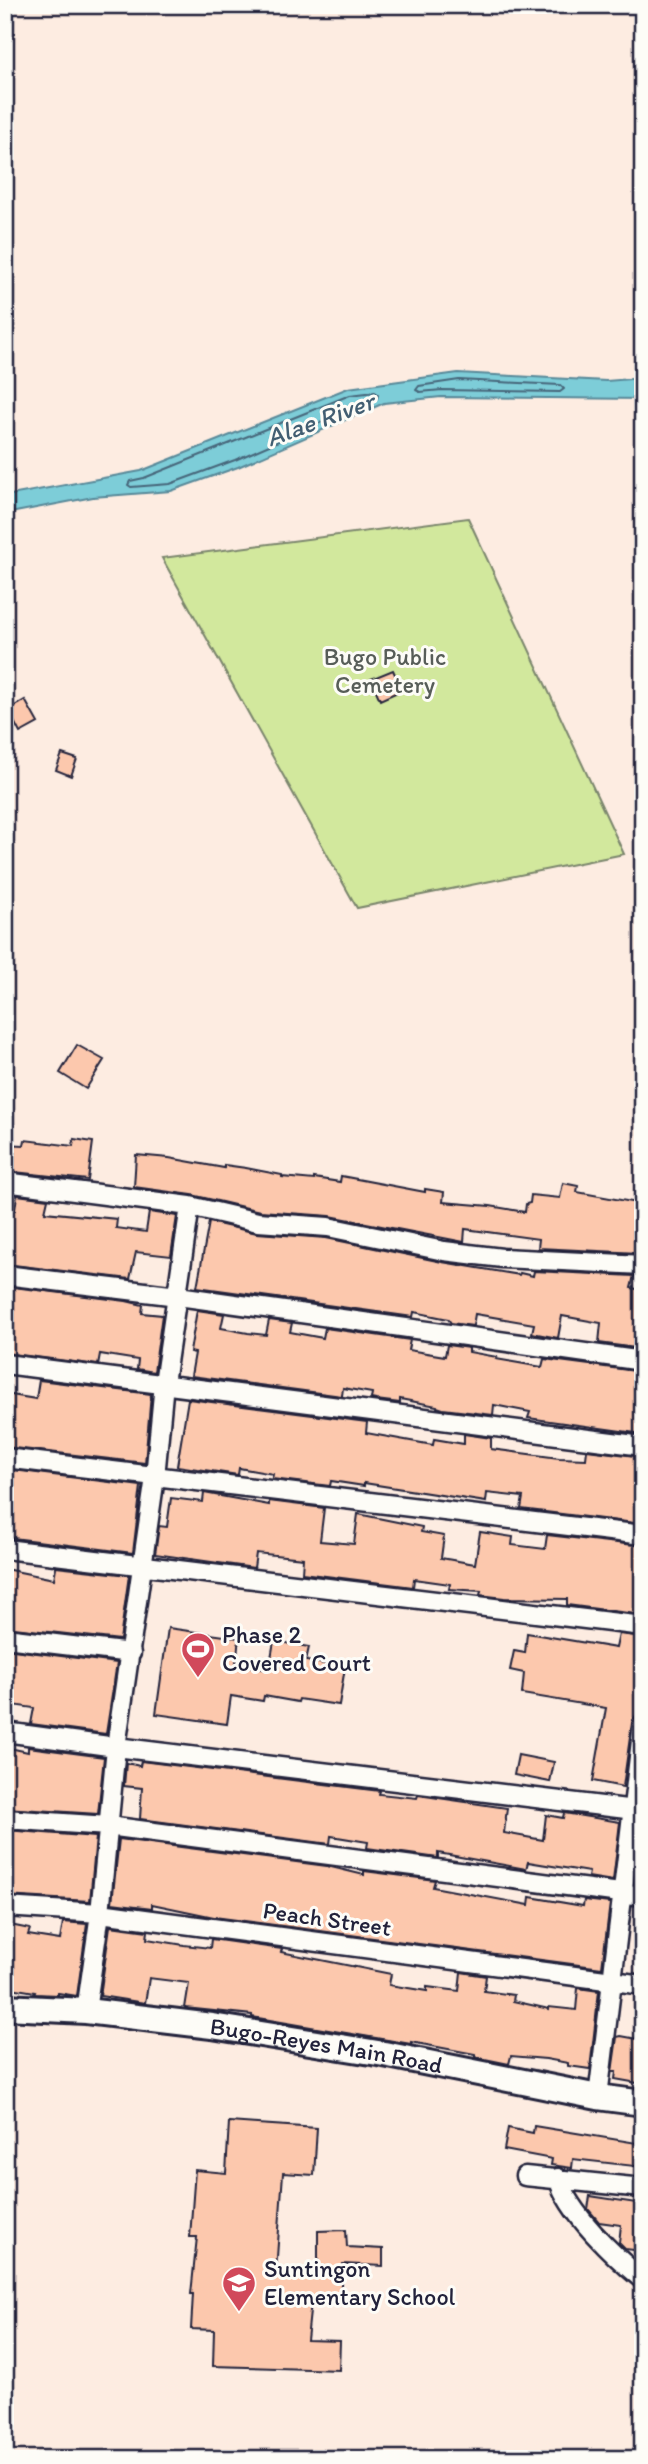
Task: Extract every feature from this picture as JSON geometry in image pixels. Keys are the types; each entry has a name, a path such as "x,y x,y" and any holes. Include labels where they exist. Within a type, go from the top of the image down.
{"street":[{"path":"5,1182 190,1206 258,1222 328,1227 456,1252 502,1258 643,1265"},
{"path":"86,2011 100,1913 116,1747 131,1653 155,1477 164,1383 190,1206"},
{"path":"5,1275 178,1296 643,1361"},
{"path":"5,1364 643,1446"},
{"path":"5,1458 643,1535"},
{"path":"5,1549 643,1626"},
{"path":"5,1638 131,1653"},
{"path":"598,2097 622,1893 638,1810 643,1724"},
{"path":"5,1732 638,1810"},
{"path":"5,1819 108,1826 643,1896"},
{"name":"Peach Street","path":"5,1907 100,1913 643,1985"},
{"name":"Bugo-Reyes Main Road","path":"5,2007 86,2011 212,2026 383,2054 598,2097 643,2103"},
{"path":"525,2176 643,2188"},
{"path":"558,2178 566,2199 591,2230 640,2276"}],"green space":[{"name":"Bugo Public Cemetery","path":"468,518 624,854 357,908 162,558"}],"water":[{"name":"Alae River","path":"458,373 606,381 643,378 643,399 441,397 384,403 238,467 171,491 93,497 5,514 5,496 141,471 348,388"}],"building":[{"path":"393,670 402,690 380,700 371,679"},
{"path":"25,700 38,723 20,733 8,710"},
{"path":"62,754 77,759 71,776 56,770"},
{"path":"77,1045 104,1060 86,1089 60,1073"},
{"path":"74,1139 93,1142 88,1180 5,1171 5,1144 24,1145 25,1140 73,1146"},
{"path":"136,1155 224,1168 224,1165 246,1168 282,1177 340,1182 341,1176 425,1192 425,1189 444,1192 443,1202 525,1212 531,1195 560,1198 563,1183 578,1186 577,1192 643,1204 643,1247 640,1247 639,1253 538,1248 539,1239 465,1229 464,1242 330,1216 260,1211 192,1195 134,1187"},
{"path":"17,1195 48,1199 45,1212 117,1219 116,1228 146,1232 149,1212 177,1216 171,1256 136,1252 130,1279 5,1264 5,1209 15,1210"},
{"path":"209,1222 257,1233 326,1238 519,1275 533,1276 534,1271 634,1276 631,1288 643,1290 643,1349 599,1343 601,1323 562,1316 558,1338 532,1333 534,1324 475,1314 473,1326 451,1323 448,1319 414,1312 413,1317 197,1287"},
{"path":"5,1286 126,1301 143,1305 142,1313 162,1315 154,1372 137,1369 138,1360 100,1354 98,1365 5,1353"},
{"path":"197,1310 224,1314 221,1328 248,1333 266,1335 269,1320 292,1323 290,1332 323,1338 325,1328 410,1340 408,1350 445,1356 447,1345 469,1348 469,1352 497,1357 496,1359 542,1367 544,1359 643,1372 643,1434 528,1418 530,1412 494,1405 493,1415 443,1409 400,1399 400,1403 376,1400 371,1399 372,1393 343,1388 342,1396 191,1376 195,1353 190,1352"},
{"path":"39,1380 151,1394 145,1463 5,1447 5,1394 36,1399"},
{"path":"188,1399 367,1422 366,1433 433,1445 434,1439 464,1444 464,1434 491,1438 491,1449 559,1458 586,1459 587,1450 643,1457 643,1524 521,1509 523,1497 487,1493 486,1502 364,1483 364,1486 331,1481 330,1486 272,1479 273,1474 239,1468 238,1475 177,1466"},
{"path":"5,1469 141,1486 133,1553 5,1537"},
{"path":"204,1493 269,1505 269,1501 324,1508 320,1541 354,1544 358,1514 422,1527 421,1532 444,1536 441,1558 475,1564 480,1532 513,1537 512,1545 545,1549 547,1535 643,1546 643,1615 567,1605 567,1599 480,1595 481,1591 449,1589 450,1584 414,1579 413,1587 302,1573 303,1558 256,1553 254,1568 155,1554 159,1526 167,1527 171,1498 203,1502"},
{"path":"56,1567 129,1575 120,1640 5,1627 5,1569 54,1579"},
{"path":"168,1628 239,1638 236,1664 269,1670 274,1641 309,1647 306,1661 345,1667 339,1705 264,1696 263,1701 231,1696 227,1724 156,1714"},
{"path":"527,1633 616,1648 619,1634 643,1637 643,1676 632,1723 623,1787 593,1781 606,1708 522,1694 524,1673 510,1670 514,1651 525,1653"},
{"path":"5,1649 117,1663 106,1734 31,1724 34,1708 5,1704"},
{"path":"5,1747 28,1752 28,1747 104,1757 98,1814 5,1808"},
{"path":"518,1755 554,1762 550,1782 514,1775"},
{"path":"141,1761 380,1791 379,1794 417,1798 418,1795 507,1808 504,1833 543,1840 546,1815 563,1818 564,1813 620,1822 613,1881 588,1877 589,1872 528,1862 526,1869 438,1853 438,1858 367,1848 368,1842 331,1836 330,1844 140,1819 142,1788 124,1786 126,1763 140,1766"},
{"path":"5,1830 96,1837 90,1901 5,1896"},
{"path":"119,1839 327,1866 364,1875 364,1871 435,1880 433,1887 529,1905 530,1897 583,1906 584,1900 610,1903 602,1968 214,1917 152,1904 152,1908 112,1903"},
{"path":"63,1922 87,1924 77,1996 58,1993 34,1994 35,1992 5,1987 5,1924 30,1929 28,1935 60,1940"},
{"path":"110,1926 148,1931 147,1939 184,1945 210,1948 211,1939 282,1949 281,1952 391,1974 389,1985 427,1991 427,1987 459,1991 461,1972 486,1976 484,1991 514,1995 513,2001 549,2009 576,2010 578,1988 599,1991 590,2069 546,2059 511,2056 509,2064 475,2057 475,2054 411,2042 252,2015 185,2008 189,1983 149,1978 145,2003 100,1996"},
{"path":"617,2037 643,2040 643,2084 615,2079 616,2072 612,2072"},
{"path":"229,2122 317,2128 314,2175 283,2173 276,2271 318,2276 318,2231 346,2230 347,2247 383,2249 383,2266 343,2264 339,2305 311,2302 307,2340 340,2341 339,2370 213,2366 214,2330 191,2329 191,2294 197,2237 190,2237 195,2170 226,2173"},
{"path":"534,2126 643,2144 643,2167 573,2159 572,2168 551,2165 552,2159 504,2150 508,2128 533,2133"},
{"path":"590,2196 643,2204 643,2251 625,2249 619,2243 621,2225 599,2222 588,2209"}],"place":[{"name":"Phase 2 Covered Court","path":"198,1679"},
{"name":"Suntingon Elementary School","path":"239,2313"}]}
